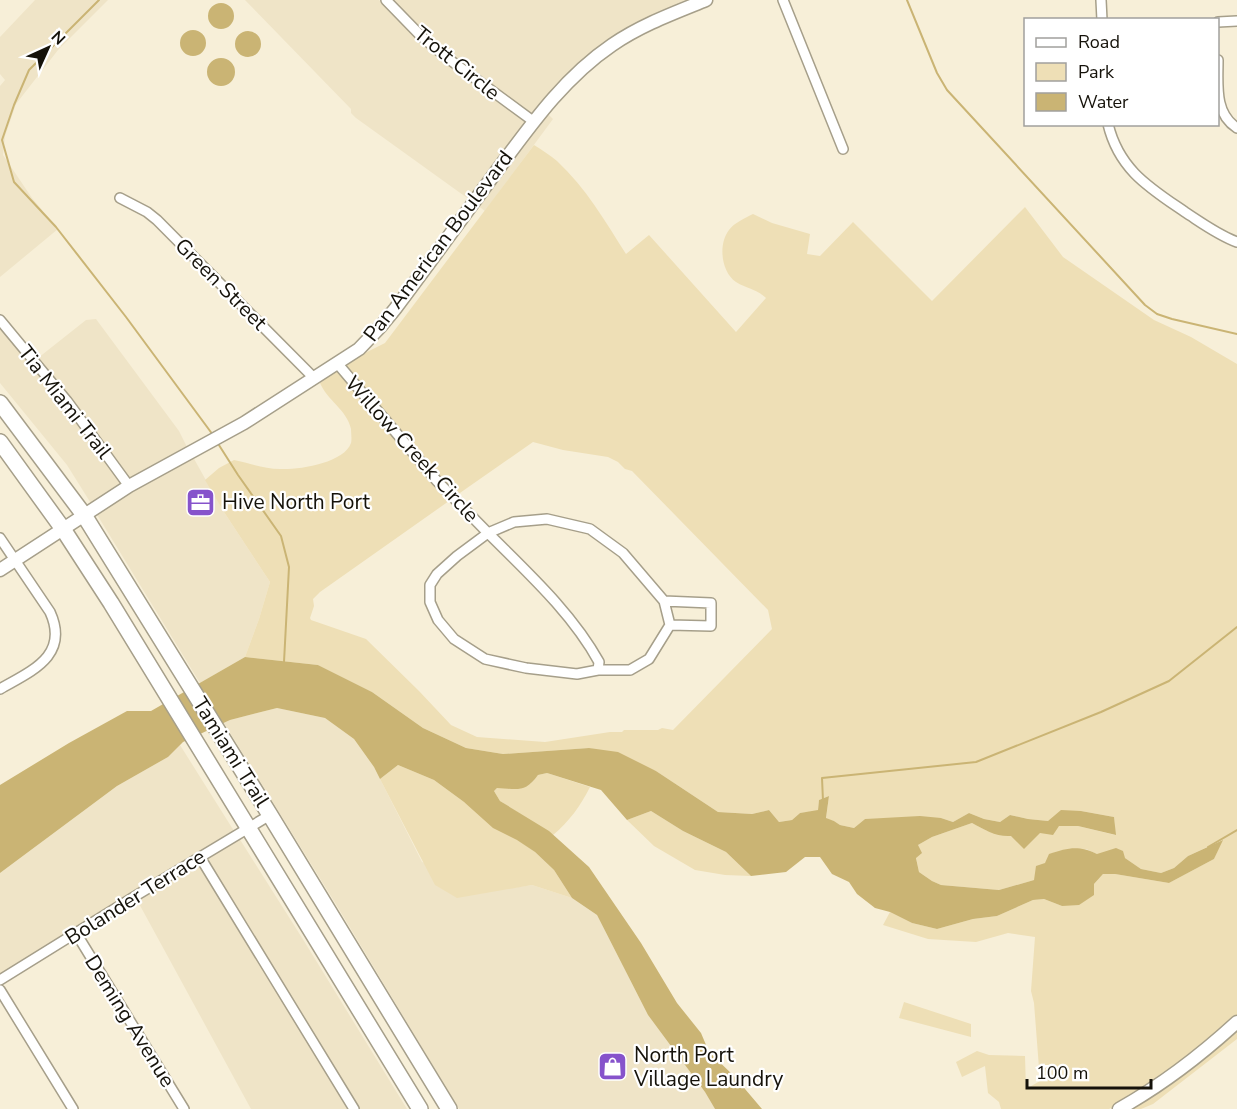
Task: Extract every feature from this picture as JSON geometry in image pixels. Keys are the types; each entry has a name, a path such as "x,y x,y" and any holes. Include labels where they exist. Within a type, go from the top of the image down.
{"main road":[{"name":"Tamiami Trail","path":"0,402 84,515 270,814 449,1109"},
{"name":"Tamiami Trail","path":"0,442 63,529 249,827 420,1109"}],"street":[{"name":"Trott Circle","path":"386,0 421,36 446,57 533,121"},
{"name":"Pan American Boulevard","path":"0,570 129,486 244,423 358,349 381,326 533,121 566,83 588,63 629,34 706,0"},
{"path":"783,0 843,149"},
{"path":"1101,0 1102,18"},
{"path":"1219,22 1237,21"},
{"path":"1219,101 1226,119 1237,128"},
{"path":"1109,126 1120,156 1140,180 1214,231 1237,242"},
{"name":"Green Street","path":"120,198 157,220 314,378"},
{"name":"Tia Miami Trail","path":"0,320 67,401 129,486"},
{"name":"Willow Creek Circle","path":"337,363 437,481 557,604 590,644 599,662 598,670"},
{"name":"Willow Creek Circle","path":"546,519 590,530 623,553 664,601 670,625 650,658 630,670 598,670 577,674 526,668 485,658 454,639 438,620 430,602 430,585 437,574 457,556 488,533 514,522 546,519"},
{"path":"0,538 50,612 55,626 55,642 50,654 39,665 0,689"},
{"path":"664,601 711,603 711,626 670,625"},
{"name":"Bolander Terrace","path":"0,980 270,814"},
{"path":"200,857 354,1109"},
{"name":"Deming Avenue","path":"76,933 184,1109"},
{"path":"0,990 73,1109"},
{"path":"1119,1109 1177,1072 1237,1022"}],"shaded area":[{"path":"35,0 108,0 58,50 16,104 5,136 3,155 32,198 58,229 0,277 0,86 5,80 0,74 0,37"},
{"path":"245,0 379,0 417,39 443,61 527,122 470,200 356,118 351,113 351,109"},
{"path":"392,0 694,0 658,15 533,115 449,53"},
{"path":"546,112 553,119 485,211 477,205"},
{"path":"96,319 179,431 188,449 131,480 38,358 86,320"},
{"path":"0,327 63,404 122,485 92,505 67,465 0,383"},
{"path":"193,457 222,509 270,582 245,657 200,683 96,513 131,490"},
{"path":"277,708 325,718 354,739 374,767 422,862 504,889 532,885 572,898 597,915 648,1015 715,1109 459,1109 224,723"},
{"path":"180,745 234,831 0,975 0,873 117,786 168,757"},
{"path":"239,838 407,1109 360,1109 206,858"},
{"path":"198,863 349,1109 251,1109 137,900"}],"green space":[{"path":"534,145 557,161 577,182 626,254 649,235 736,332 766,298 736,282 727,272 723,258 723,243 731,227 753,214 772,223 810,234 807,254 820,256 853,222 932,301 1025,207 1063,257 1154,320 1191,337 1237,364 1237,1016 1207,1043 1140,1092 1109,1109 1001,1109 999,1102 988,1093 985,1066 962,1077 956,1062 977,1051 989,1055 1025,1056 1026,1089 1040,1081 1031,991 1035,937 1008,933 976,942 928,939 883,925 890,912 912,923 937,929 973,919 997,916 1033,900 1044,899 1062,906 1094,884 1103,874 1169,883 1214,859 1222,840 1188,856 1174,868 1161,873 1141,869 1125,858 1097,854 1086,849 1045,863 1034,880 999,890 941,885 919,872 916,857 918,845 932,837 972,823 987,831 1040,833 1059,826 1078,826 1115,835 1114,817 1081,811 1048,821 1010,815 1000,822 969,813 953,822 941,818 865,819 854,828 826,819 829,796 819,800 818,811 800,813 792,820 779,822 769,810 752,814 718,812 656,771 589,748 503,754 466,748 423,728 372,692 318,665 245,657 270,582 205,480 219,468 234,460 280,469 320,464 340,456 351,443 351,429 345,416 320,383 337,370 449,501 320,592 313,599 314,606 310,618 366,639 451,725 477,737 545,742 624,730 662,728 673,730 772,629 768,610 632,471 625,469 618,462 608,457 563,450 533,442 457,495 344,365 385,343"},
{"path":"398,765 434,780 535,852 554,870 572,898 532,885 457,898 435,885 380,779"},
{"path":"547,773 590,787 574,813 553,835 500,801 494,791 498,787 516,789 525,787 538,775"},
{"path":"651,811 683,831 726,852 751,876 695,870 654,846 627,820"},
{"path":"904,1002 971,1024 971,1037 899,1018"},
{"path":"1237,1028 1237,1039 1153,1104 1141,1109 1127,1109"}],"water":[{"path":"221,3 230,7 234,16 230,25 221,29 212,25 208,16 212,7"},
{"path":"193,30 202,34 206,43 202,52 193,56 184,52 180,43 184,34"},
{"path":"248,31 257,35 261,44 257,53 248,57 239,53 235,44 239,35"},
{"path":"221,58 231,62 235,72 231,82 221,86 211,82 207,72 211,62"},
{"path":"245,657 318,665 372,692 423,728 466,748 503,754 589,748 618,752 656,771 718,812 752,814 769,810 779,822 792,820 800,813 818,810 819,800 829,796 826,818 840,825 854,828 865,819 920,816 953,822 969,813 1000,822 1010,815 1048,821 1061,810 1114,817 1116,835 1078,826 1059,826 1053,835 1040,833 1024,849 1011,836 995,834 972,823 932,837 918,845 922,853 916,858 919,872 941,885 999,890 1034,880 1036,866 1045,863 1049,854 1073,848 1097,854 1116,848 1123,851 1125,858 1141,869 1161,873 1174,868 1188,856 1223,840 1214,859 1169,883 1103,874 1094,884 1094,895 1079,905 1062,906 1044,899 1033,900 997,916 973,919 937,929 912,923 890,912 875,908 857,894 849,882 832,874 820,857 805,857 786,872 751,876 726,852 683,831 651,811 627,820 601,790 547,773 538,775 529,785 521,789 497,788 494,791 500,801 549,831 589,867 641,943 677,1003 701,1033 709,1052 734,1076 762,1109 715,1109 648,1015 597,915 572,898 554,870 535,852 493,828 464,802 434,780 398,765 380,779 354,739 325,718 277,708 230,720 183,742 168,757 117,786 0,873 0,785 127,711 151,711"}],"waterway":[{"path":"99,0 29,70 2,140 14,182 56,227 213,435"},
{"path":"907,0 937,73 947,90 1145,305 1157,314 1172,319 1237,334"},
{"path":"217,442 281,536 289,567 284,662"},
{"path":"823,801 822,778 976,762 1101,712 1169,681 1237,627"},
{"path":"1208,847 1237,830"}],"place":[{"name":"Hive North Port","path":"201,502"},
{"name":"North Port Village Laundry","path":"613,1067"}]}
